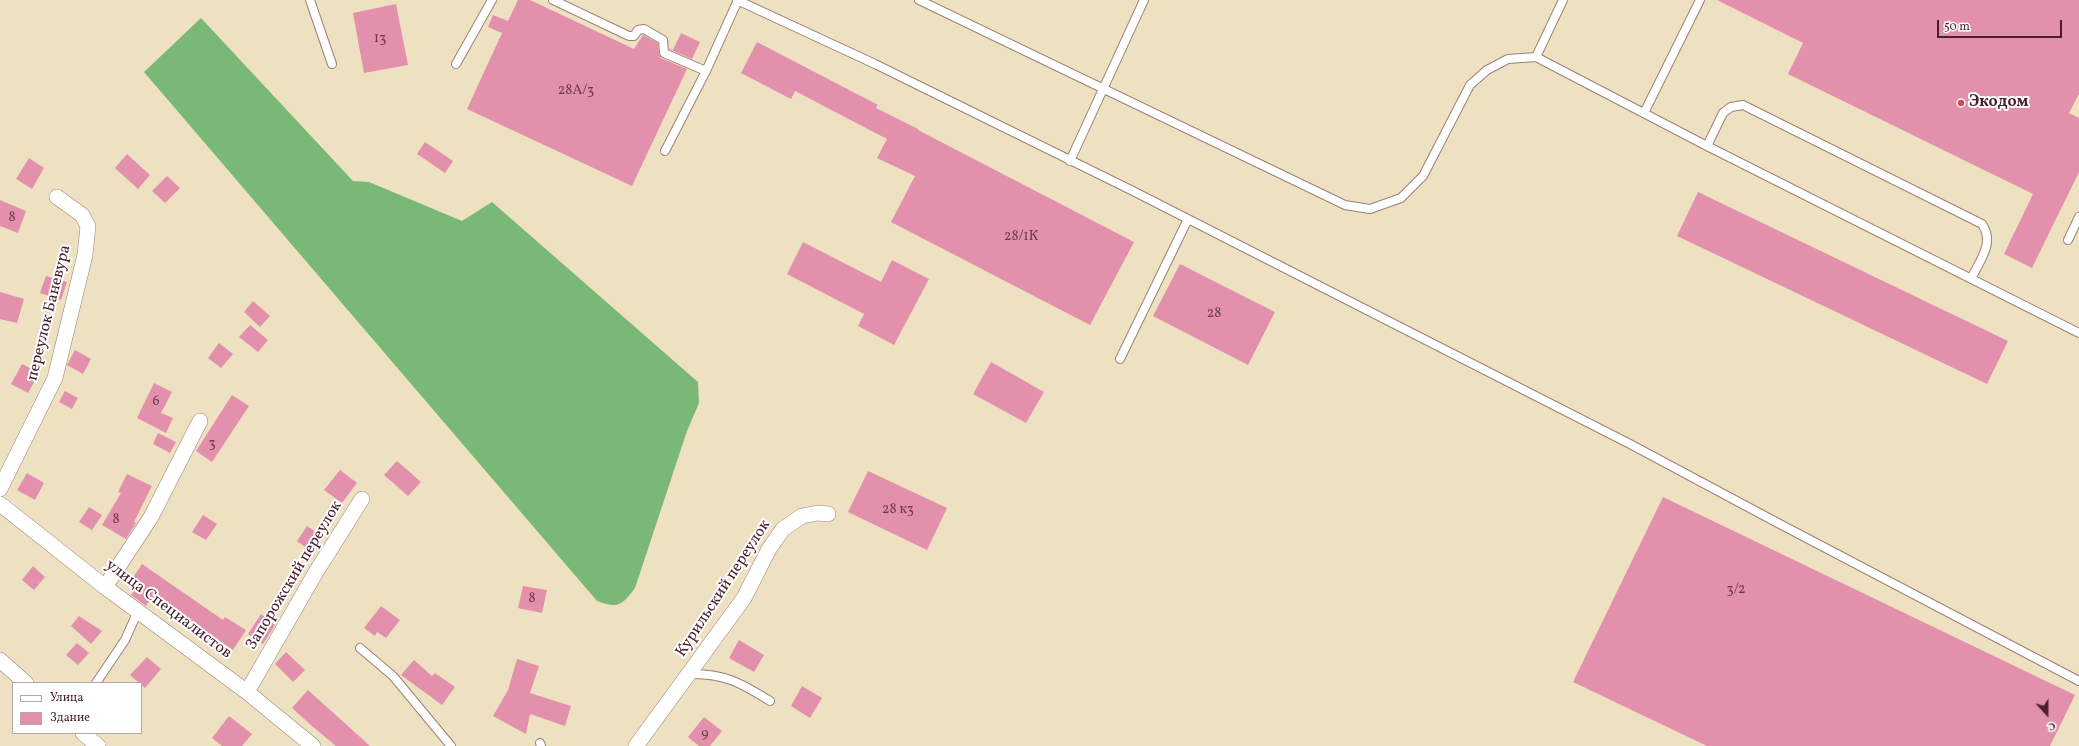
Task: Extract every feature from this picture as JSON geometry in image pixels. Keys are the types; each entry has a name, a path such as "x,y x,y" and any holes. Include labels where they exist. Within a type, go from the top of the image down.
{"street":[{"name":"переулок Баневура","path":"0,489 55,378 85,255 88,226 82,215 58,197"},
{"path":"105,587 151,518 200,421"},
{"name":"Запорожский переулок","path":"247,692 316,572 362,499"},
{"name":"улица Специалистов","path":"0,504 105,587 247,692 313,746"},
{"name":"Курильский переулок","path":"636,746 744,598 765,556 783,529 802,516 818,513 828,514"},
{"path":"0,660 25,682"},
{"path":"84,734 98,746"}],"lane":[{"path":"310,0 332,64"},
{"path":"456,64 492,0"},
{"path":"553,0 629,36 634,36 638,30 644,29 663,40 664,53 706,71"},
{"path":"665,151 706,71 737,0 875,64 1188,219 1630,444 1769,519 2079,681"},
{"path":"919,0 1103,90 1345,205 1370,209 1401,198 1423,176 1470,85 1487,70 1508,59 1536,57 1707,146 2079,333"},
{"path":"1070,161 1144,0"},
{"path":"1536,57 1563,0"},
{"path":"1644,113 1700,0"},
{"path":"1707,146 1723,113 1731,107 1743,106 1982,224 1988,232 1988,243 1971,279"},
{"path":"2068,240 2079,217"},
{"path":"1120,359 1188,219"},
{"path":"97,682 125,640 138,611"},
{"path":"360,648 393,676 451,746"},
{"path":"689,674 708,673 732,679 770,701"}],"green space":[{"path":"201,18 353,181 369,182 462,221 492,202 698,382 699,403 687,431 635,588 623,602 610,605 597,601 144,72"}],"building":[{"path":"518,0 530,0 634,49 643,35 658,43 661,58 687,69 632,186 467,109 502,33 488,27 493,15 508,21"},
{"name":"Экодом","path":"1717,0 2079,0 2079,94 2069,113 2079,118 2079,172 2032,268 2004,254 2033,194 1788,74 1803,43"},
{"path":"396,4 408,65 364,73 353,13"},
{"path":"681,33 700,42 692,59 669,49 673,50"},
{"path":"757,42 878,105 876,108 1134,242 1090,325 891,222 915,176 877,158 887,139 795,91 791,99 741,73"},
{"path":"425,142 453,161 445,173 417,154"},
{"path":"127,154 150,175 138,189 115,168"},
{"path":"29,158 44,168 32,189 16,179"},
{"path":"167,176 180,188 165,203 152,191"},
{"path":"1698,192 2008,341 1987,384 1677,236"},
{"path":"0,200 26,211 18,233 0,226"},
{"path":"803,242 881,282 892,260 929,279 894,345 858,326 864,314 787,274"},
{"path":"1180,264 1275,312 1248,365 1153,316"},
{"path":"46,276 67,282 61,300 40,293"},
{"path":"0,292 24,299 17,323 0,319"},
{"path":"253,301 270,316 260,327 244,312"},
{"path":"250,325 268,340 258,352 239,337"},
{"path":"219,343 233,354 221,368 208,358"},
{"path":"75,350 91,359 83,374 67,365"},
{"path":"991,362 1044,392 1026,423 973,394"},
{"path":"22,364 39,373 28,393 11,384"},
{"path":"154,383 172,392 161,413 173,418 166,433 137,418"},
{"path":"65,391 78,398 72,409 59,402"},
{"path":"232,395 249,406 212,462 196,451"},
{"path":"158,433 176,442 170,453 153,444"},
{"path":"397,461 421,482 408,496 384,475"},
{"path":"340,470 357,483 342,503 324,490"},
{"path":"868,471 947,508 927,550 848,512"},
{"path":"27,473 44,483 35,500 17,490"},
{"path":"127,474 152,486 134,522 136,523 126,539 102,525 121,493 118,492"},
{"path":"1663,497 2075,695 2050,746 1707,746 1573,682"},
{"path":"89,507 102,515 92,530 79,522"},
{"path":"203,515 217,524 206,540 192,532"},
{"path":"307,526 322,536 312,552 297,541"},
{"path":"142,564 223,620 225,617 246,630 233,650 158,598 157,600 152,597 146,606 131,595 137,587 130,582"},
{"path":"33,566 45,577 34,590 22,580"},
{"path":"523,586 547,590 542,613 518,608"},
{"path":"381,606 400,620 386,638 377,632 375,636 364,628"},
{"path":"261,614 275,625 263,644 248,634"},
{"path":"79,616 102,631 91,644 71,626"},
{"path":"739,640 764,655 754,672 729,658"},
{"path":"77,643 89,653 78,665 66,655"},
{"path":"286,652 305,670 293,682 275,664"},
{"path":"147,657 161,669 145,688 142,685 142,682 138,682 130,675"},
{"path":"517,659 539,666 530,693 571,706 565,726 530,714 526,734 493,716 508,690"},
{"path":"414,660 432,676 435,673 455,687 442,705 401,675"},
{"path":"802,686 822,698 810,718 791,706"},
{"path":"308,690 370,746 336,746 292,708"},
{"path":"229,716 252,734 242,746 222,746 212,738"},
{"path":"704,717 722,731 710,746 699,746 688,737"}],"place":[{"name":"Экодом","path":"1961,103"}]}
